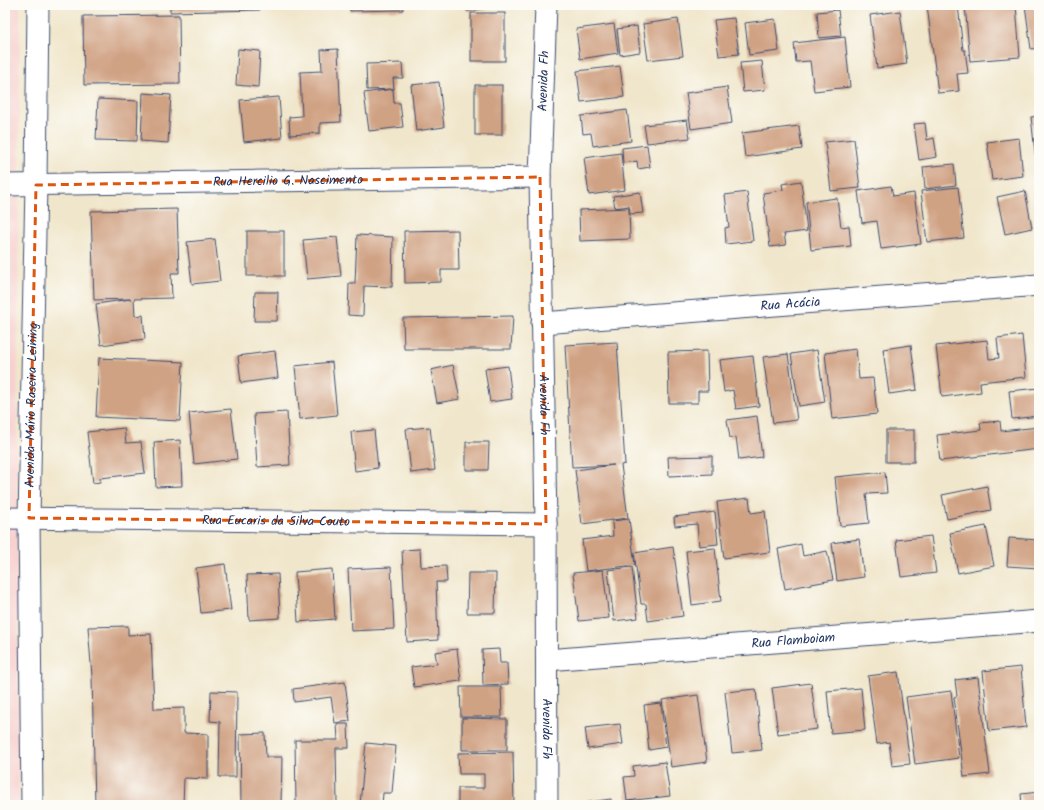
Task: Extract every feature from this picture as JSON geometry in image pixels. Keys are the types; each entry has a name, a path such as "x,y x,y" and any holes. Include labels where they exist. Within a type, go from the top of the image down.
{"street":[{"name":"Avenida Mário Raseira Leining","path":"32,805 29,518 38,5"},
{"name":"Avenida Fh","path":"546,5 540,177 546,524 547,805"},
{"name":"Rua Hercilio G. Nascimento","path":"5,185 540,177"},
{"name":"Rua Acácia","path":"542,323 1039,285"},
{"name":"Rua Eucaris da Silva Couto","path":"5,518 546,524"},
{"name":"Rua Flamboiam","path":"547,660 1039,621"}],"highlighted area":[{"path":"540,177 546,524 29,518 36,185"}],"shaded area":[{"path":"5,5 20,5 17,456 19,805 5,805"}],"building":[{"path":"170,5 260,5 260,10 170,12"},
{"path":"266,5 288,5 288,6 266,8"},
{"path":"350,5 403,5 403,10 350,11"},
{"path":"466,5 506,5 506,6 467,11"},
{"path":"927,5 958,5 963,50 965,50 968,73 957,74 959,91 938,93"},
{"path":"965,5 1016,5 1020,57 970,61"},
{"path":"1025,5 1039,5 1039,48 1031,49"},
{"path":"838,10 841,36 819,38 817,12"},
{"path":"900,11 907,64 877,68 870,15"},
{"path":"471,13 505,13 505,61 471,61"},
{"path":"179,15 180,84 84,85 83,16"},
{"path":"734,18 739,54 719,56 714,20"},
{"path":"678,19 683,56 648,60 643,24"},
{"path":"775,19 779,51 749,55 745,23"},
{"path":"614,24 618,53 580,59 576,29"},
{"path":"637,26 640,52 620,55 617,29"},
{"path":"845,37 850,87 814,91 810,61 796,62 794,43"},
{"path":"238,49 260,51 258,87 236,85"},
{"path":"338,49 341,122 320,123 320,133 290,135 289,117 302,116 300,72 322,71 321,50"},
{"path":"762,61 765,90 743,92 740,63"},
{"path":"402,63 403,78 393,78 394,89 367,90 366,64"},
{"path":"620,66 624,97 581,102 577,71"},
{"path":"439,82 444,127 416,131 411,85"},
{"path":"475,85 502,85 502,135 475,135"},
{"path":"727,87 732,123 691,129 686,93"},
{"path":"393,89 394,103 400,103 403,127 369,131 364,93"},
{"path":"143,93 171,95 168,143 141,141"},
{"path":"279,97 282,138 244,142 240,100"},
{"path":"98,99 138,101 137,141 96,140"},
{"path":"627,110 631,141 593,146 591,133 583,134 581,116"},
{"path":"1039,116 1039,160 1036,161 1031,117"},
{"path":"687,120 690,138 647,143 644,125"},
{"path":"925,123 927,140 934,138 937,157 919,160 914,124"},
{"path":"799,126 802,149 745,157 742,133"},
{"path":"1019,138 1023,176 992,180 987,142"},
{"path":"854,139 860,188 831,191 825,142"},
{"path":"647,145 650,167 638,169 637,161 623,163 622,148"},
{"path":"621,153 625,190 589,195 584,158"},
{"path":"954,164 956,185 925,189 923,167"},
{"path":"801,181 807,231 784,234 786,245 770,247 763,193 783,190 782,184"},
{"path":"891,186 893,196 914,193 921,244 881,249 877,221 862,223 858,191"},
{"path":"958,187 964,238 927,242 921,191"},
{"path":"1025,191 1032,228 1005,234 997,197"},
{"path":"640,192 643,213 630,214 629,206 615,208 613,196"},
{"path":"747,192 753,241 726,244 725,228 729,227 725,195"},
{"path":"837,198 841,227 849,226 851,246 811,250 806,202"},
{"path":"629,208 630,239 580,241 579,210"},
{"path":"177,209 179,273 171,273 172,298 134,299 135,316 143,315 145,339 101,345 96,304 131,299 94,300 91,211"},
{"path":"458,230 459,270 441,270 441,282 405,283 404,231"},
{"path":"247,231 284,231 284,276 247,276"},
{"path":"357,235 393,237 392,287 364,286 363,316 348,315 349,283 355,283"},
{"path":"337,237 341,276 307,279 303,240"},
{"path":"215,239 220,281 192,284 187,242"},
{"path":"255,292 278,292 277,321 254,321"},
{"path":"513,316 511,349 404,349 403,318"},
{"path":"1022,335 1026,377 980,382 981,392 942,397 936,346 987,340 989,359 999,358 997,338"},
{"path":"617,342 625,464 621,465 628,518 582,524 575,470 614,465 572,467 565,345"},
{"path":"911,345 917,390 889,394 883,349"},
{"path":"856,349 859,379 873,378 877,414 832,419 825,353"},
{"path":"817,350 825,402 799,406 791,354"},
{"path":"275,351 278,378 241,383 238,356"},
{"path":"707,351 708,391 698,391 698,403 669,403 668,352"},
{"path":"788,354 797,420 773,423 763,357"},
{"path":"753,356 759,406 736,409 733,390 724,392 720,360"},
{"path":"99,358 183,362 180,421 96,417"},
{"path":"332,362 337,415 300,419 295,366"},
{"path":"453,365 460,399 437,403 431,370"},
{"path":"508,366 512,399 490,402 485,369"},
{"path":"1039,388 1039,416 1012,419 1009,391"},
{"path":"231,409 237,459 194,464 189,413"},
{"path":"287,412 290,465 257,467 254,414"},
{"path":"757,416 762,457 739,460 736,437 730,438 727,420"},
{"path":"1000,421 1001,431 1039,427 1039,449 940,461 937,435 981,430 980,423"},
{"path":"430,427 435,470 411,473 406,429"},
{"path":"124,428 126,443 141,442 145,473 100,478 100,482 93,483 87,432"},
{"path":"374,430 378,468 355,471 351,432"},
{"path":"886,430 914,430 914,462 886,462"},
{"path":"180,440 182,486 156,487 154,442"},
{"path":"466,442 489,442 488,470 466,470"},
{"path":"712,456 712,474 669,476 668,457"},
{"path":"885,472 887,493 866,494 869,523 840,526 835,477"},
{"path":"987,486 991,510 947,519 942,495"},
{"path":"749,498 751,513 765,511 770,552 724,558 717,502"},
{"path":"715,512 718,544 699,546 697,524 675,526 674,517"},
{"path":"629,519 635,565 586,571 582,540 613,536 612,521"},
{"path":"986,526 994,566 958,573 950,533"},
{"path":"931,536 936,573 901,577 896,540"},
{"path":"1009,538 1039,540 1039,568 1007,566"},
{"path":"859,539 864,577 837,581 832,543"},
{"path":"801,544 803,556 827,551 833,580 785,589 778,549"},
{"path":"673,547 683,616 648,621 646,604 641,604 634,553"},
{"path":"715,548 721,601 692,605 686,551"},
{"path":"420,549 421,567 446,566 447,582 436,582 438,640 407,642 402,550"},
{"path":"225,564 231,610 201,613 196,568"},
{"path":"391,567 394,629 351,631 348,569"},
{"path":"632,567 638,618 614,621 608,570"},
{"path":"332,569 335,619 298,622 295,572"},
{"path":"603,570 609,618 579,621 573,573"},
{"path":"468,573 496,573 495,613 467,613"},
{"path":"278,574 280,618 249,620 247,575"},
{"path":"128,626 128,635 151,634 154,709 184,708 184,733 208,734 208,779 184,778 183,805 95,805 92,676 88,627"},
{"path":"457,649 461,681 414,687 411,667 437,664 435,652"},
{"path":"499,649 500,663 507,663 508,684 483,685 482,650"},
{"path":"1021,667 1026,727 989,731 983,671"},
{"path":"898,672 910,764 892,766 889,742 877,744 868,676"},
{"path":"978,677 990,774 964,777 954,697 957,696 955,680"},
{"path":"345,682 350,721 335,723 331,697 294,702 293,689"},
{"path":"811,683 817,729 778,734 772,688"},
{"path":"460,687 501,687 502,717 461,717"},
{"path":"861,688 865,730 831,733 827,691"},
{"path":"756,689 762,750 732,753 725,692"},
{"path":"211,691 237,692 236,777 219,777 220,722 210,721"},
{"path":"951,691 959,758 915,764 906,697"},
{"path":"698,695 707,762 671,767 662,700"},
{"path":"661,703 666,747 649,750 644,705"},
{"path":"462,718 507,719 507,750 462,750"},
{"path":"337,724 348,724 349,748 336,748 337,803 296,803 295,740 338,740"},
{"path":"620,724 623,744 588,749 585,728"},
{"path":"265,733 266,757 282,757 281,805 241,805 240,734"},
{"path":"366,743 396,746 392,793 383,793 382,805 360,804"},
{"path":"513,752 514,805 458,805 458,788 484,788 484,774 459,774 458,753"},
{"path":"665,762 670,796 627,801 624,777 634,776 633,766"},
{"path":"1039,792 1039,805 1022,805 1021,794"},
{"path":"611,799 612,805 575,805 575,804"}]}
